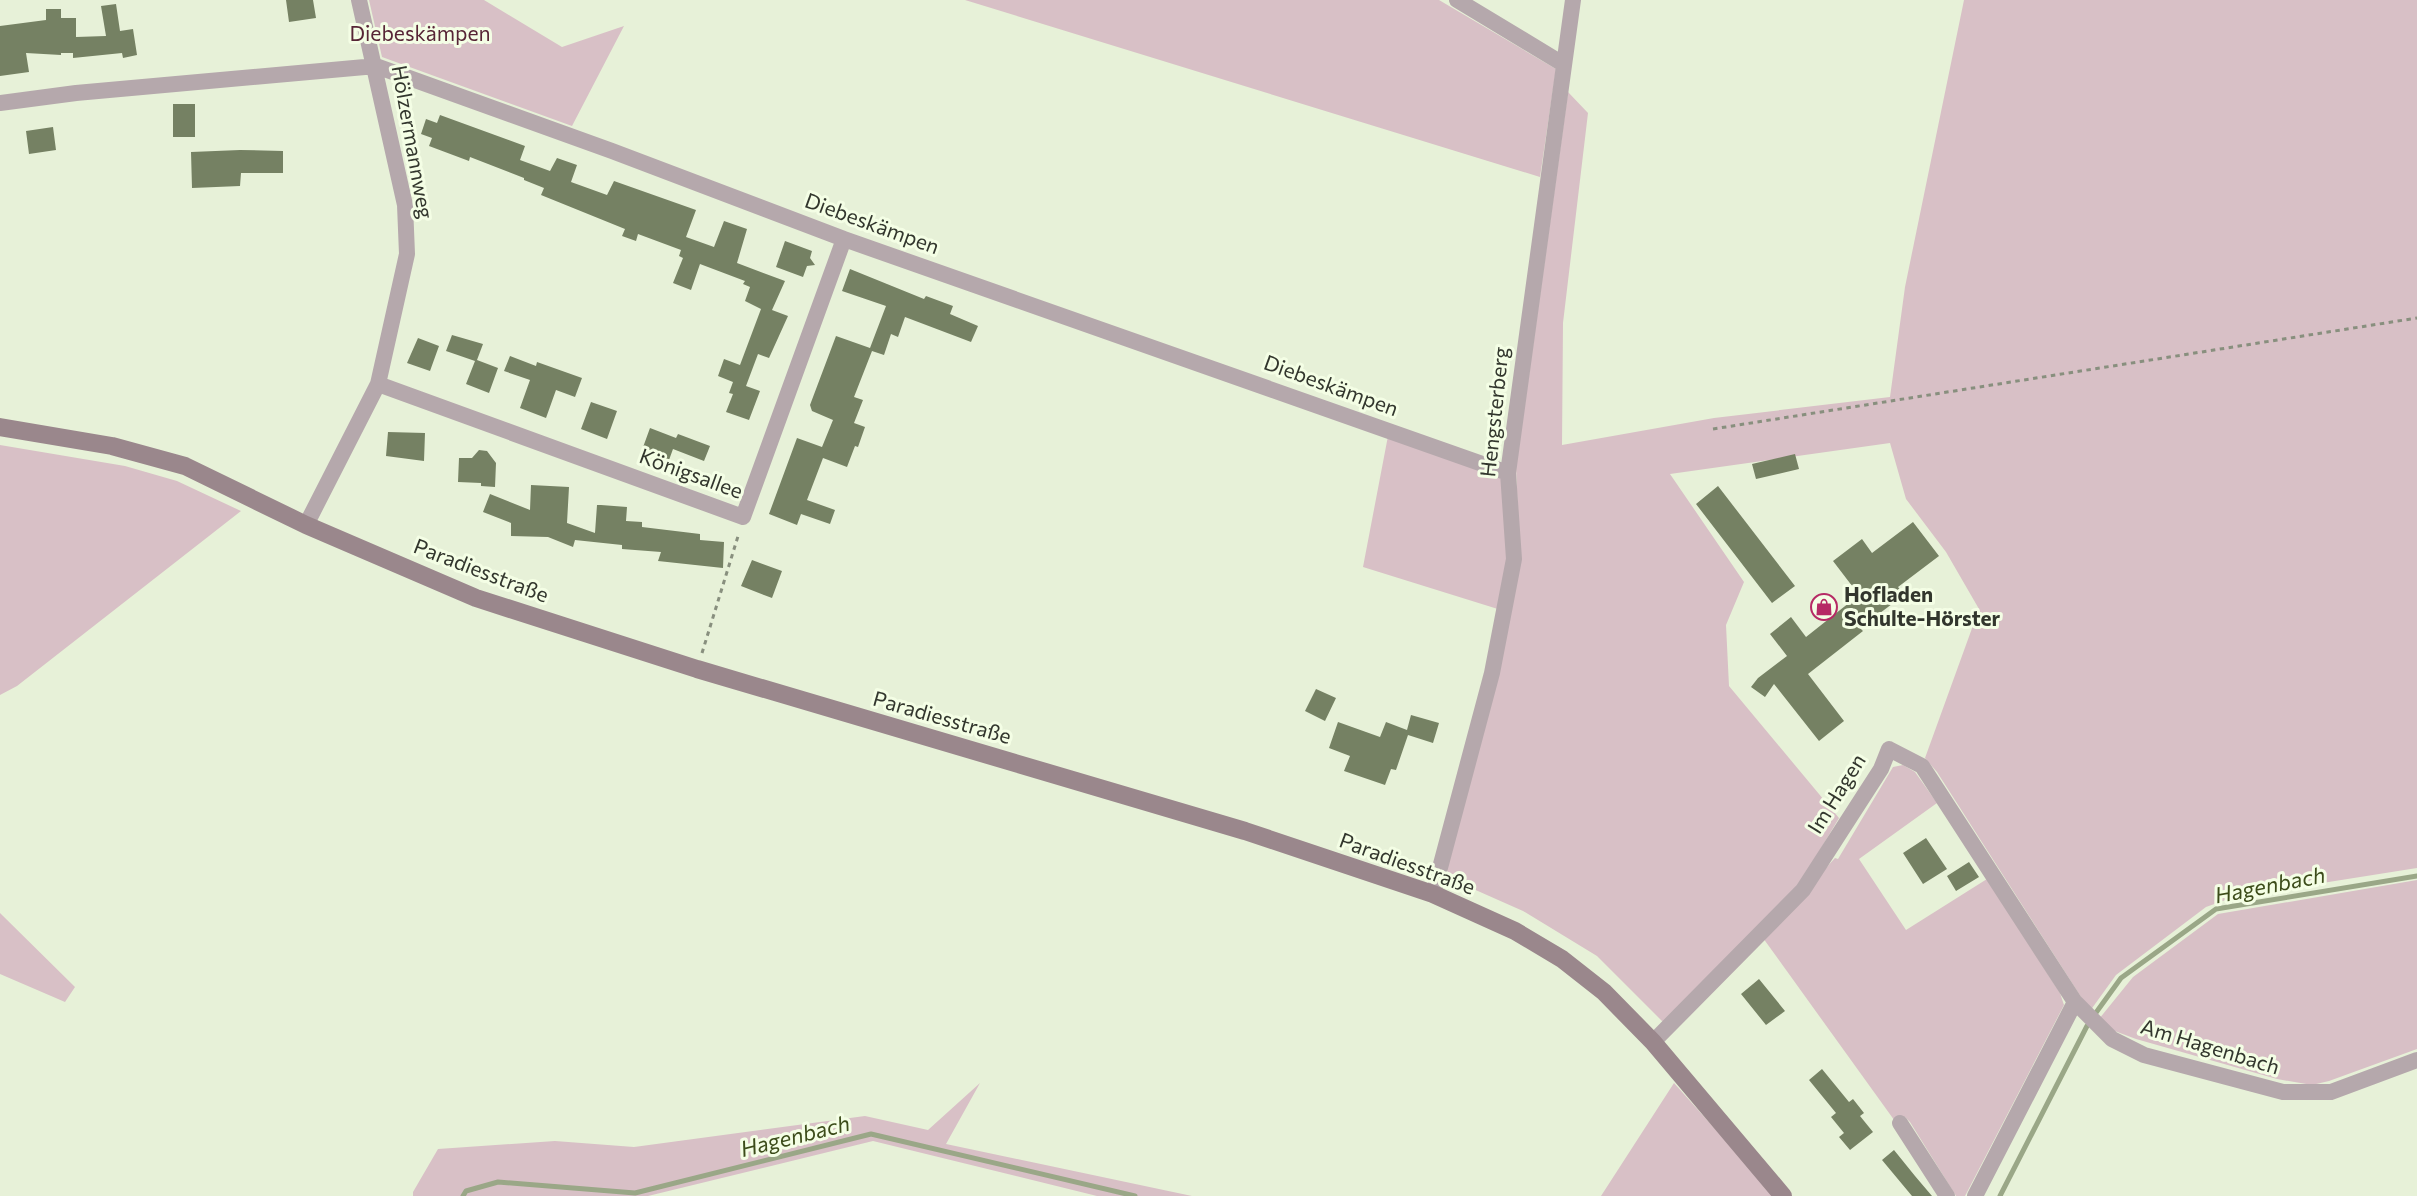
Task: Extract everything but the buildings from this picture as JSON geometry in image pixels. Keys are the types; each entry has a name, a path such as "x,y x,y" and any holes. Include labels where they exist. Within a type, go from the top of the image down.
{"main road":[{"name":"Paradiesstraße","path":"0,427 112,446 185,466 306,525 476,598 697,669 1245,831 1433,894 1515,931 1562,959 1604,992 1653,1041 1783,1196"}],"street":[{"name":"Hölzermannweg","path":"306,525 378,384 407,254 405,205 376,66 359,0"},
{"path":"1457,0 1563,64"},
{"name":"Hengsterberg","path":"1433,894 1492,674 1514,559 1508,473 1572,0"},
{"name":"Diebeskämpen","path":"0,103 76,93 376,66 623,155 844,239 1508,473"},
{"name":"Königsallee","path":"378,384 743,517 844,239"},
{"name":"Im Hagen","path":"1653,1041 1803,890 1881,769 1889,749 1922,766 2075,1002"},
{"path":"1975,1196 2075,1002"},
{"name":"Am Hagenbach","path":"2075,1002 2112,1039 2144,1055 2283,1092 2331,1092 2417,1060"},
{"path":"1900,1123 1947,1196"}],"path":[{"path":"1713,429 2417,318"},
{"path":"697,669 743,517"}],"green space":[{"path":"369,0 484,0 562,47 624,26 572,126 382,57"},
{"path":"965,0 1439,0 1556,69 1540,177"},
{"path":"1964,0 2417,0 2417,868 2234,897 2206,907 2116,975 2090,1011 1937,772 1925,758 1979,609 1946,552 1906,499 1890,443 1670,474 1744,582 1726,625 1729,686 1839,818 1801,882 1663,1022 1597,956 1523,911 1453,880 1447,870 1520,560 1516,468 1568,92 1588,113 1563,323 1562,445 1714,418 1890,397 1905,287"},
{"path":"1388,436 1505,475 1511,558 1501,610 1363,567"},
{"path":"0,445 125,466 177,481 241,511 17,686 0,695"},
{"path":"1903,765 1915,772 1937,803 1859,859 1906,930 1987,879 2060,993 2064,1005 1965,1196 1956,1196 1910,1122 1905,1117 1897,1124 1763,938 1835,858 1838,859 1893,767"},
{"path":"2417,880 2417,1049 2312,1085 2277,1079 2136,1039 2112,1030 2099,1019 2133,977 2218,914"},
{"path":"0,913 75,987 65,1002 0,974"},
{"path":"980,1083 946,1144 1192,1196 1097,1196 873,1141 648,1196 413,1196 413,1192 438,1149 555,1141 634,1147 865,1116 928,1130"},
{"path":"1674,1083 1775,1196 1601,1196"}],"waterway":[{"name":"Hagenbach","path":"2095,1014 2121,978 2216,909 2417,876"},
{"name":"Hagenbach","path":"2000,1196 2087,1026"},
{"name":"Hagenbach","path":"463,1196 466,1191 498,1182 635,1193 871,1134 1135,1196"}],"place":[{"name":"Hofladen Schulte-Hörster","path":"1824,607"}]}
